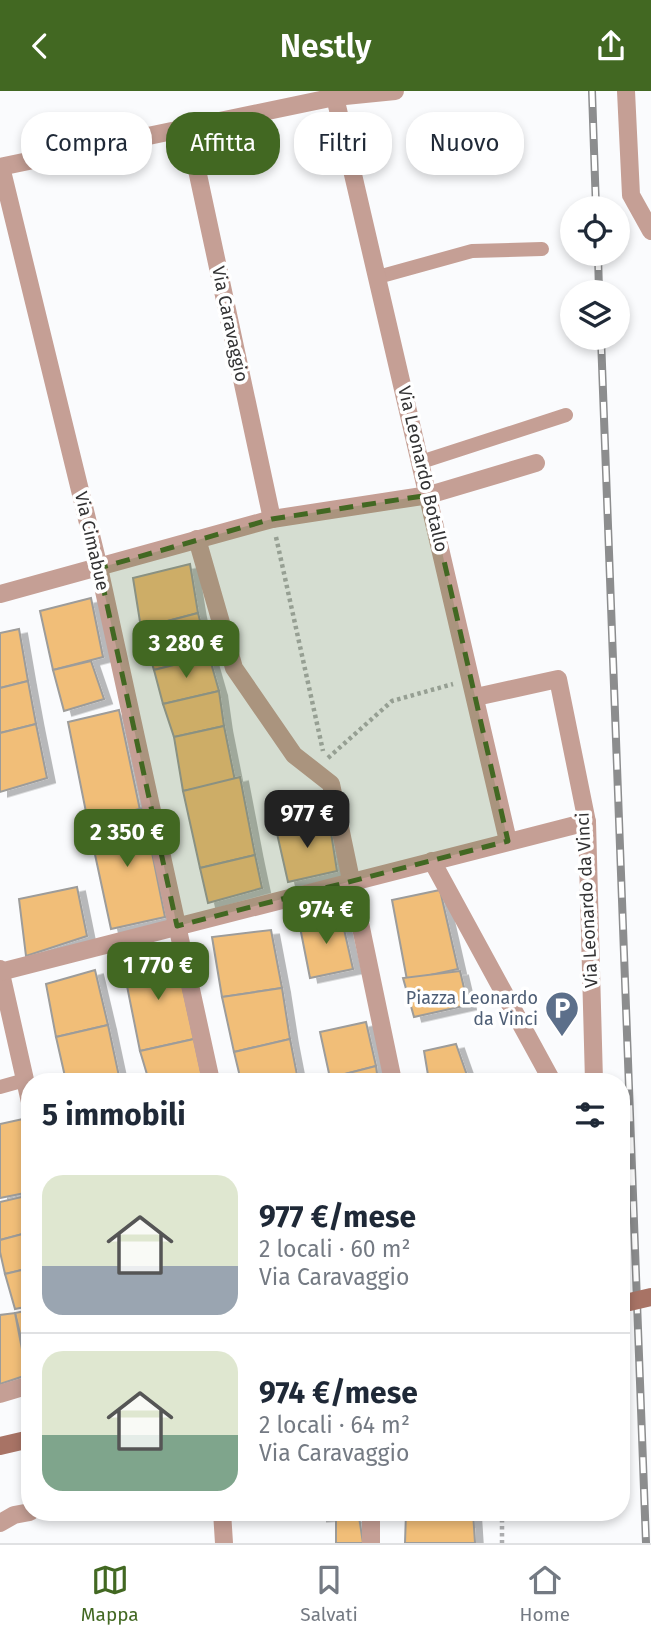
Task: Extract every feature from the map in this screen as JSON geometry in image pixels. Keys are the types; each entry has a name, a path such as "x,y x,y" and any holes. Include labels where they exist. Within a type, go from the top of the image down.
{"street":[{"path":"264,112 335,97 395,91"},
{"path":"626,91 631,195 651,231"},
{"name":"Via Leonardo Botallo","path":"335,97 508,841"},
{"path":"1,167 166,133"},
{"name":"Via Cimabue","path":"1,167 99,568 209,1073"},
{"name":"Via Caravaggio","path":"198,175 272,519"},
{"path":"0,594 272,519 429,495 536,463"},
{"path":"197,539 234,668 294,755 331,784 391,1073"},
{"name":"Via Leonardo da Vinci","path":"473,688 558,679 587,822 594,1073"},
{"path":"23,1073 0,971 587,822"},
{"path":"432,861 548,1073"},
{"path":"630,1302 651,1297"},
{"path":"0,1394 21,1388"},
{"path":"0,1446 21,1441"},
{"path":"0,1523 21,1514"},
{"path":"223,1521 224,1543"},
{"path":"371,1521 371,1543"}],"lane":[{"path":"378,277 472,251 542,249"},
{"path":"421,462 566,415"},
{"path":"0,1087 21,1081"}],"path":[{"path":"272,519 325,761 392,701 473,688"},
{"path":"502,1521 502,1543"}],"highlighted area":[{"path":"429,495 508,841 177,926 99,568 272,519"}],"building":[{"path":"190,564 198,613 141,628 133,578"},
{"path":"91,598 103,657 53,670 40,611"},
{"path":"198,613 209,656 154,670 141,628"},
{"path":"19,629 28,681 0,688 0,633"},
{"path":"209,656 219,691 163,704 154,670"},
{"path":"91,661 104,699 64,711 53,670"},
{"path":"28,681 36,724 0,733 0,688"},
{"path":"219,691 224,726 174,737 163,704"},
{"path":"119,710 140,810 88,822 68,722"},
{"path":"36,724 47,778 0,792 0,733"},
{"path":"224,726 235,781 183,791 174,737"},
{"path":"240,777 255,855 200,868 183,791"},
{"path":"143,808 165,917 111,929 88,822"},
{"path":"329,820 337,871 288,882 276,829"},
{"path":"255,855 262,888 208,903 200,868"},
{"path":"77,887 87,936 26,956 19,899"},
{"path":"440,890 458,969 407,980 392,900"},
{"path":"341,916 353,969 310,978 299,922"},
{"path":"271,930 282,988 222,997 212,937"},
{"path":"175,953 194,1039 140,1051 123,966"},
{"path":"95,970 108,1025 56,1037 46,984"},
{"path":"460,971 468,1005 414,1017 403,978"},
{"path":"282,988 290,1039 234,1052 222,997"},
{"path":"366,1022 376,1066 349,1073 329,1073 320,1032"},
{"path":"108,1025 118,1073 64,1073 56,1037"},
{"path":"194,1039 201,1073 147,1073 140,1051"},
{"path":"290,1039 297,1073 239,1073 234,1052"},
{"path":"456,1044 466,1073 428,1073 424,1051"},
{"path":"376,1066 377,1073 349,1073"},
{"path":"21,1119 21,1194 0,1198 0,1124"},
{"path":"21,1197 21,1234 0,1240 0,1202"},
{"path":"21,1234 21,1270 5,1274 0,1240"},
{"path":"21,1270 21,1308 15,1309 5,1274"},
{"path":"21,1312 21,1337 15,1313"},
{"path":"15,1313 21,1344 21,1377 0,1384 0,1315"},
{"path":"336,1521 360,1521 363,1543 336,1543"},
{"path":"406,1521 474,1521 475,1543 405,1543"}],"railway":[{"path":"592,91 596,196"},
{"path":"598,266 599,280"},
{"path":"601,350 628,1073"},
{"path":"630,1115 646,1543"}],"place":[{"name":"Piazza Leonardo da Vinci","path":"562,1038"}]}
